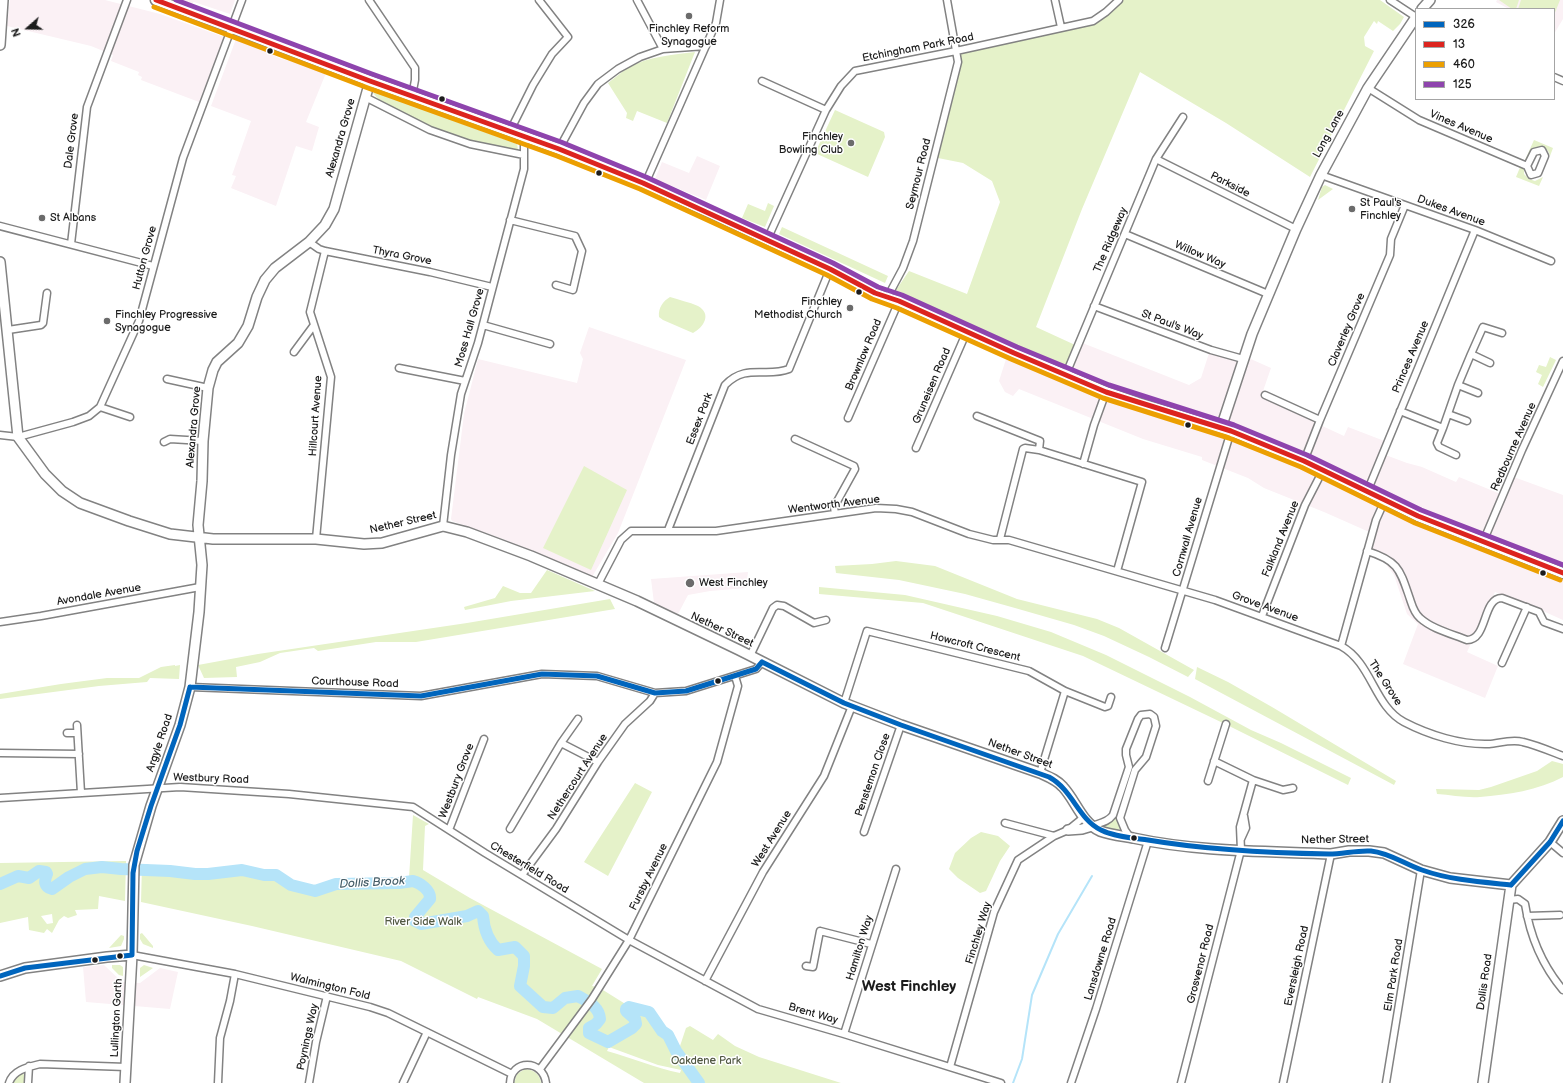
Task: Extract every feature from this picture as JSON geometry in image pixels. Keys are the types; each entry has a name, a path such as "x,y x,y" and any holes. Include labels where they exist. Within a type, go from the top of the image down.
{"main road":[{"path":"156,0 370,81 559,149 646,184 830,269 887,298 899,301 966,332 1106,392 1226,430 1323,470 1418,516 1563,573"}],"street":[{"path":"0,45 3,0"},
{"name":"Dale Grove","path":"71,244 87,107 127,0"},
{"name":"Hutton Grove","path":"100,407 139,321 183,158 242,0"},
{"path":"369,0 415,68 415,80 412,96"},
{"path":"510,131 533,86 552,54 568,37 539,0"},
{"path":"637,0 663,49"},
{"path":"646,184 716,23 720,0"},
{"name":"Seymour Road","path":"887,298 903,268 913,241 958,62 947,0"},
{"path":"1055,0 1061,27"},
{"name":"Etchingham Park Road","path":"767,240 826,110 841,86 855,70 956,52 1093,20 1106,12 1119,0"},
{"path":"1390,0 1415,16"},
{"path":"1423,8 1430,0"},
{"name":"Long Lane","path":"1226,430 1243,359 1268,294 1296,229 1321,175 1368,88 1415,18"},
{"path":"559,149 584,103 598,84 618,69 640,57 663,49 706,46"},
{"name":"Alexandra Grove","path":"200,538 198,525 202,481 203,441 208,388 213,370 218,362 238,343 248,326 257,297 265,280 274,268 309,242 325,225 334,209 370,81"},
{"path":"762,81 826,110"},
{"name":"Vines Avenue","path":"1368,88 1419,120 1527,166"},
{"path":"365,97 430,130 470,144 524,155"},
{"name":"The Ridgeway","path":"1066,374 1156,159 1183,117"},
{"name":"Moss Hall Grove","path":"443,526 452,455 462,394 483,325 524,169 524,137"},
{"name":"Parkside","path":"1156,159 1296,229"},
{"name":"Dukes Avenue","path":"1321,175 1475,230 1551,261"},
{"name":"Claverley Grove","path":"1304,462 1320,420 1390,255 1391,239 1405,204"},
{"path":"510,220 575,236 582,252 573,290 556,285"},
{"path":"0,226 153,266"},
{"name":"Princes Avenue","path":"1367,492 1475,230"},
{"name":"Willow Way","path":"1125,234 1268,294"},
{"name":"Thyra Grove","path":"309,242 325,251 430,272 492,287"},
{"name":"Hillcourt Avenue","path":"316,539 331,377 310,312 325,251"},
{"path":"0,262 18,437"},
{"name":"Essex Park","path":"668,530 725,385 730,380 741,374 765,371 783,371 789,369 830,269"},
{"path":"8,330 41,325 43,323 47,293"},
{"name":"Brownlow Road","path":"848,418 899,301"},
{"name":"St Paul's Way","path":"1094,306 1211,350 1243,359"},
{"path":"294,352 314,325"},
{"path":"483,325 550,344"},
{"path":"1456,455 1439,447 1437,443 1458,385 1483,327 1502,334"},
{"name":"Gruneisen Road","path":"916,448 966,332"},
{"path":"1471,354 1490,363"},
{"name":"Redbourne Avenue","path":"1483,542 1522,450 1563,360"},
{"path":"399,368 465,381"},
{"path":"167,379 208,388"},
{"path":"1458,385 1478,393"},
{"path":"1083,464 1094,425 1106,392"},
{"path":"1265,396 1320,420"},
{"path":"0,435 18,437 74,422 89,416 100,407 130,416"},
{"path":"1400,411 1443,428"},
{"path":"1448,414 1467,421"},
{"path":"977,416 1040,441 1039,450"},
{"name":"Cornwall Avenue","path":"1165,648 1226,430"},
{"name":"Nether Street","path":"18,437 45,474 62,491 80,503 170,534 228,540 316,539 364,544 382,543 443,526 467,532 531,556 636,601 848,705 900,725 1040,773 1055,780 1063,786 1092,826 1105,832 1148,841 1184,846 1240,850 1331,854 1369,850 1384,853 1421,870 1450,878 1512,885"},
{"path":"795,438 854,466 855,469 834,507 835,514"},
{"path":"164,442 170,439 203,441"},
{"path":"1000,539 1023,449 1039,450 1142,482 1117,571"},
{"name":"Falkland Avenue","path":"1262,616 1305,505 1323,470"},
{"path":"1341,646 1376,520 1385,500"},
{"name":"Wentworth Avenue","path":"668,530 716,531 876,508 896,509 912,512 968,534 993,540 1009,540 1182,590"},
{"path":"600,586 621,540 631,531 668,530"},
{"name":"Argyle Road","path":"132,954 134,869 137,851 157,788 180,725 190,687 199,612 202,565 200,538"},
{"path":"1367,551 1378,554 1392,562 1399,569 1413,609 1419,617 1432,625 1467,640 1471,640 1478,635 1492,603 1498,598 1502,598 1539,612 1544,622 1563,629"},
{"name":"Avondale Avenue","path":"0,622 42,616 200,587"},
{"name":"Grove Avenue","path":"1182,590 1262,616 1341,646"},
{"path":"750,656 773,608 777,605 784,606 814,623 826,620"},
{"path":"1502,663 1527,607"},
{"name":"Howcroft Crescent","path":"848,705 867,631 1029,671 1065,691"},
{"name":"The Grove","path":"1341,646 1350,651 1358,659 1383,702 1395,716 1403,722 1443,737 1464,742 1490,744 1523,742 1563,756"},
{"name":"Courthouse Road","path":"190,687 422,696 542,674 597,676 656,693 686,692 756,669 762,662"},
{"name":"Fursby Avenue","path":"540,1069 592,999 629,940 716,762 738,686 735,676"},
{"path":"1040,773 1065,691 1105,707 1108,706 1111,697"},
{"name":"Nethercourt Avenue","path":"522,875 556,829 598,762 625,724 650,701 656,693"},
{"name":"West Avenue","path":"705,981 763,872 824,776 848,705"},
{"path":"1068,830 1082,829 1092,826 1110,819 1113,815 1129,767 1126,749 1138,719 1141,715 1150,714 1154,717 1156,726 1146,757 1135,770 1120,818 1130,837"},
{"path":"510,829 561,743 578,719"},
{"path":"1208,781 1226,724"},
{"path":"77,725 81,793"},
{"name":"Penstemon Close","path":"864,832 900,725"},
{"path":"67,733 77,733"},
{"name":"Westbury Grove","path":"449,830 484,739"},
{"path":"561,743 598,762"},
{"path":"0,753 79,754"},
{"path":"1214,761 1253,780 1283,790 1293,788"},
{"name":"Grosvenor Road","path":"1181,1083 1240,850 1240,827 1253,780"},
{"name":"Westbury Road","path":"0,798 157,788 203,787 413,807 420,812"},
{"name":"Chesterfield Road","path":"420,812 629,940"},
{"name":"Finchley Way","path":"950,1067 994,912 1018,860 1054,836 1068,830 1084,817"},
{"path":"1512,885 1550,842 1563,821"},
{"path":"1005,823 1054,836"},
{"name":"Lansdowne Road","path":"1071,1083 1148,841"},
{"path":"1550,842 1563,853"},
{"name":"Eversleigh Road","path":"1283,1083 1331,854"},
{"name":"Hamilton Way","path":"844,1034 896,868"},
{"name":"Elm Park Road","path":"1386,1083 1421,870"},
{"name":"Dollis Road","path":"1483,1083 1512,885"},
{"path":"1509,900 1518,899 1525,904 1537,949 1550,975 1563,990"},
{"path":"1527,916 1560,915"},
{"path":"806,966 813,967 820,931 871,944"},
{"name":"Brent Way","path":"629,940 758,1009 1002,1083"},
{"path":"0,976 25,968 132,954"},
{"name":"Walmington Fold","path":"132,954 235,974 370,1007 427,1032 512,1074"},
{"name":"Lullington Garth","path":"125,1083 132,954"},
{"path":"218,1083 220,1038 230,1001 235,974"},
{"name":"Poynings Way","path":"309,1083 316,1042 327,996"},
{"path":"403,1083 427,1032"},
{"path":"9,1083 12,1075 29,1066 44,1064 126,1067"},
{"path":"510,1083 512,1074 515,1070 525,1065 535,1066 540,1069 546,1083"},
{"path":"28,1083 29,1066"}],"shaded area":[{"path":"10,0 105,0 160,14 224,37 199,102 141,80 142,77 138,75 139,72 111,61 113,55 91,46 7,26"},
{"path":"180,0 235,0 230,14 194,2 191,4"},
{"path":"1497,0 1563,0 1563,19 1555,32 1555,8 1507,8 1496,2"},
{"path":"236,39 281,59 303,64 326,73 306,122 319,127 312,151 296,146 276,206 231,188 236,176 232,175 251,121 211,106"},
{"path":"697,156 720,166 706,200 655,179 662,162 689,173"},
{"path":"589,327 686,360 618,533 592,577 503,539 452,521 451,519 464,414 478,359 577,383 583,359 580,353"},
{"path":"1080,342 1189,385 1201,378 1210,350 1244,356 1271,368 1262,394 1320,420 1318,424 1344,436 1348,427 1387,442 1383,454 1422,467 1456,482 1459,477 1503,495 1511,476 1563,495 1563,620 1525,603 1495,592 1467,652 1498,666 1485,698 1403,664 1418,624 1407,614 1394,575 1385,563 1371,557 1376,535 1264,488 1248,478 1202,460 1202,457 1143,439 1019,389 1013,396 1005,392 999,381 1007,356 1064,380"},
{"path":"748,572 746,588 710,591 688,595 678,614 654,603 651,579"},
{"path":"104,965 122,982 140,983 160,968 178,972 170,1009 86,1002 83,967"}],"green space":[{"path":"1119,0 1380,0 1404,17 1393,31 1378,21 1377,24 1374,21 1364,37 1365,46 1374,51 1310,177 1226,123 1140,72 1082,209 1036,327 1075,346 1066,367 988,335 894,293 909,271 967,294 1000,202 992,181 963,163 933,157 958,61 957,52 1060,28 1106,12"},
{"path":"1499,0 1519,0 1516,8 1511,8"},
{"path":"1521,0 1560,0 1555,12 1555,8 1518,8"},
{"path":"695,52 667,123 637,111 633,121 626,118 627,113 608,83 625,70 652,58"},
{"path":"375,92 517,144 518,149 488,145 460,138 434,128 388,106 376,97 373,93"},
{"name":"Finchley Bowling Club","path":"835,110 884,132 885,137 868,177 815,153"},
{"path":"1534,140 1553,148 1550,156 1546,149 1540,148 1534,149 1527,161 1525,160"},
{"path":"1521,165 1524,167 1524,174 1529,179 1535,181 1543,177 1539,186 1516,177"},
{"path":"1325,185 1333,189 1318,200 1322,187"},
{"path":"768,203 774,206 765,227 742,218 748,204 765,211"},
{"path":"782,227 888,276 885,283 779,234"},
{"path":"670,297 698,306 705,313 705,320 703,324 693,333 659,317 659,311 662,305"},
{"path":"1550,357 1556,360 1543,387 1538,384 1542,375 1536,372 1539,365 1546,367"},
{"path":"584,466 627,490 591,570 543,548"},
{"path":"896,561 935,566 1017,599 1097,619 1119,628 1194,670 1188,677 1104,636 1074,625 965,594 899,580 836,573 835,566"},
{"path":"547,570 595,591 511,601 465,610 464,607 495,598 503,586 520,593 531,593"},
{"path":"819,587 905,595 997,616 1051,632 1106,655 1190,697 1251,730 1281,743 1351,778 1348,785 1083,656 923,603 819,594"},
{"path":"610,599 615,609 416,642 376,642 318,651 314,648 280,653 260,662 236,667 237,677 204,678 198,665 258,654 467,623"},
{"path":"180,665 179,679 150,678 147,682 99,686 0,699 0,694 61,684 107,678 139,678 161,667"},
{"path":"1197,667 1228,682 1272,707 1396,781 1394,785 1195,679"},
{"path":"1552,761 1563,764 1563,777 1554,782 1533,789 1480,797 1437,794 1436,789 1479,790 1491,787 1537,771"},
{"path":"635,783 652,792 608,876 584,862"},
{"name":"River Side Walk","path":"413,815 429,824 425,826 423,870 470,898 602,969 592,986 597,987 597,998 603,990 627,1005 632,1004 638,1007 649,1008 653,1018 663,1027 662,1029 668,1034 675,1046 678,1048 686,1028 690,1026 713,1040 718,1034 735,1046 759,1057 841,1083 644,1083 537,1019 478,997 477,999 401,961 141,902 142,864 200,871 241,867 278,872 286,880 316,887 339,881 358,882 409,878","holes":["609,1047 658,1065 681,1070 680,1073 671,1071 607,1051"]},
{"path":"1116,816 1118,818 1121,830 1104,827 1105,824"},
{"path":"981,832 998,836 1010,846 1000,861 986,891 980,893 958,878 949,869 955,853 971,838"},
{"path":"126,861 125,901 99,896 98,909 75,910 77,915 68,918 64,916 59,920 52,933 47,929 44,933 29,930 28,917 0,923 0,863","holes":["52,914 53,923 47,924 41,916"]},
{"path":"142,933 153,948 143,944 140,939 140,934"},
{"path":"121,935 124,936 124,939 121,946 109,948"},
{"path":"112,965 120,965 123,967 123,976 119,975 112,968"},
{"path":"144,965 153,968 140,977 140,968"},
{"path":"525,1069 536,1073 541,1083 514,1083 517,1074"},
{"path":"22,1073 26,1076 26,1083 12,1083 13,1078"}],"waterway":[{"name":"Dollis Brook","path":"0,884 18,876 29,878 39,871 46,872 45,883 47,887 52,889 69,877 85,869 102,867 195,874 242,870 264,875 276,875 291,885 315,891 336,884 399,883 413,881 424,887 430,896 430,899 415,917 415,921 421,924 467,916 478,911 483,916 484,926 489,939 498,950 515,947 524,956 524,966 520,986 543,1007 553,1008 565,998 578,996 589,1002 598,1011 600,1019 596,1024 589,1028 589,1033 608,1042 632,1028 636,1024 635,1019 626,1011 626,1009 629,1007 649,1012 662,1031 668,1035 676,1051 699,1083"},
{"path":"1013,1083 1022,1059 1032,995 1058,934 1092,876"}],"transit line":[{"name":"13","path":"156,0 370,81 559,149 643,183 830,269 875,293 899,301 1014,353 1106,392 1231,431 1304,461 1418,516 1563,573"},
{"name":"125","path":"176,0 372,74 561,142 646,177 833,263 878,287 902,295 1017,347 1109,385 1234,425 1307,455 1421,510 1563,565"},
{"name":"460","path":"154,7 368,88 557,156 640,189 827,275 872,299 897,308 1011,359 1103,398 1229,438 1301,467 1415,523 1560,580"},
{"name":"326","path":"762,662 844,703 901,725 1049,777 1064,789 1093,825 1112,834 1124,837 1193,846 1238,850 1329,854 1371,851 1391,856 1415,868 1444,876 1511,885"},
{"name":"326","path":"190,687 421,696 542,674 597,676 655,693 686,691 756,669 762,662"},
{"name":"326","path":"132,955 133,873 137,851 151,806 180,725 190,687"},
{"name":"326","path":"1511,885 1550,842 1563,821"},
{"name":"326","path":"0,976 25,968 132,955"}],"place":[{"name":"Finchley Reform Synagogue","path":"689,16"},
{"name":"Finchley Bowling Club","path":"851,143"},
{"name":"St Paul's Finchley","path":"1352,209"},
{"name":"St Albans","path":"42,218"},
{"name":"Finchley Methodist Church","path":"850,308"},
{"name":"Finchley Progressive Synagogue","path":"107,321"},
{"name":"West Finchley","path":"690,583"}],"district":[{"name":"West Finchley","path":"909,987"}],"park label":[{"name":"Oakdene Park","path":"706,1061"}]}
